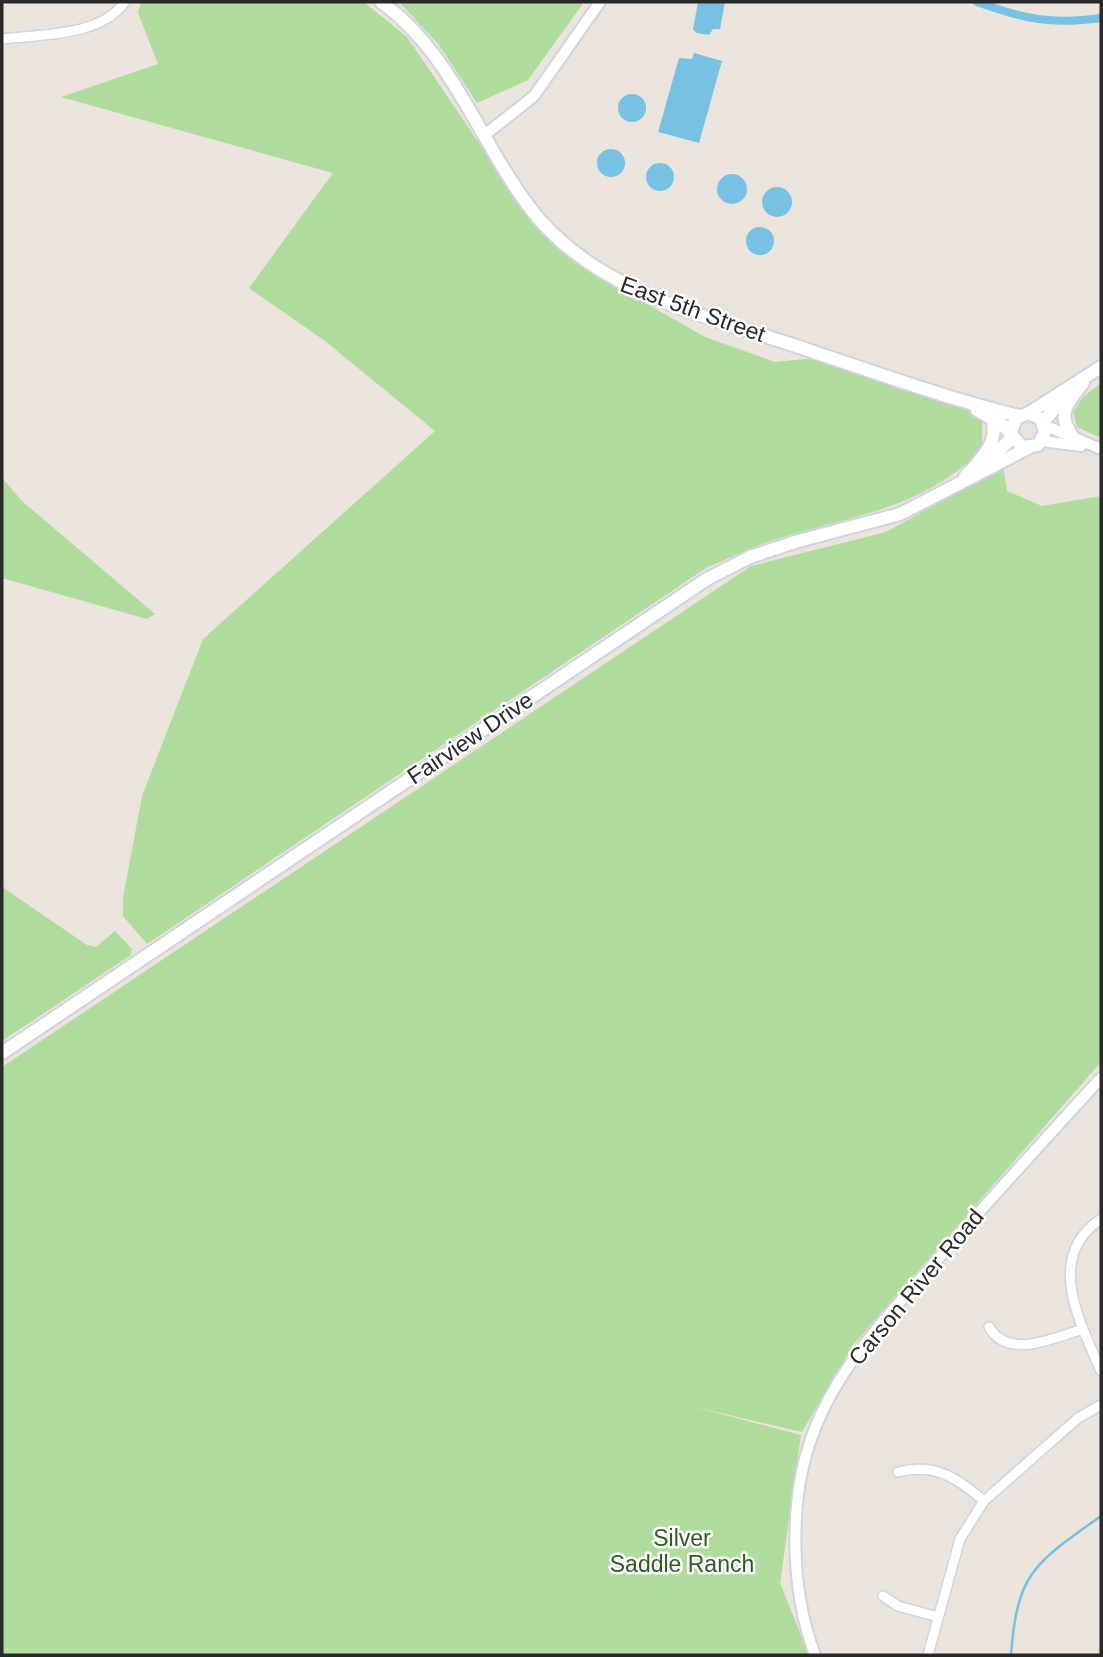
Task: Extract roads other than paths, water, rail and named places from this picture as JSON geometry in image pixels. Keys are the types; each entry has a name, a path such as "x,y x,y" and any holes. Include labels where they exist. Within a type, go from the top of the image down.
{"main road":[{"name":"East 5th Street","path":"381,2 405,22 429,48 537,216 567,247 609,277 662,300 961,402 1024,415"},
{"path":"1091,374 1044,423 1042,441 1028,448 1019,446 1011,435 1012,423 1091,374"},
{"path":"1073,437 1063,424 1063,415 1072,397 1091,374"},
{"name":"East 5th Street","path":"961,402 992,418 1011,435"},
{"path":"1024,415 1044,423"},
{"path":"962,483 992,443 996,432 992,418"},
{"name":"Fairview Drive","path":"962,483 1011,435"},
{"name":"Fairview Drive","path":"2,1054 707,579 750,557 901,514 1028,448"}],"street":[{"path":"2,39 94,25 117,12 125,2"},
{"path":"486,134 534,96 600,2"},
{"path":"1044,423 1101,450"},
{"path":"1042,441 1061,441 1101,450"},
{"name":"Carson River Road","path":"815,1655 798,1590 795,1544 800,1488 813,1432 841,1376 885,1319 1101,1078"},
{"path":"1101,1219 1080,1239 1068,1269 1071,1293 1101,1371"},
{"path":"989,1327 1005,1342 1023,1344 1083,1329"},
{"path":"928,1655 960,1539 984,1500 1078,1418 1101,1405"},
{"path":"898,1472 919,1467 942,1473 963,1483 984,1500"},
{"path":"883,1596 898,1606 937,1617"}],"water":[{"path":"698,2 725,2 720,29 713,29 709,35 696,33 693,29"},
{"path":"694,53 722,61 699,143 658,132 679,58 692,59"},
{"path":"632,94 642,98 646,108 642,118 632,122 622,118 618,108 622,98"},
{"path":"611,149 621,153 625,163 621,173 611,177 601,173 597,163 601,153"},
{"path":"660,163 670,167 674,177 670,187 660,191 650,187 646,177 650,167"},
{"path":"732,174 743,178 747,189 743,200 732,204 721,200 717,189 721,178"},
{"path":"777,187 788,191 792,202 788,213 777,217 766,213 762,202 766,191"},
{"path":"760,227 770,231 774,241 770,251 760,255 750,251 746,241 750,231"}],"waterway":[{"path":"977,2 1038,19 1067,21 1101,18"},
{"path":"1011,1655 1018,1605 1034,1572 1060,1546 1101,1516"}],"park label":[{"name":"Silver Saddle Ranch","path":"682,1551"}]}
